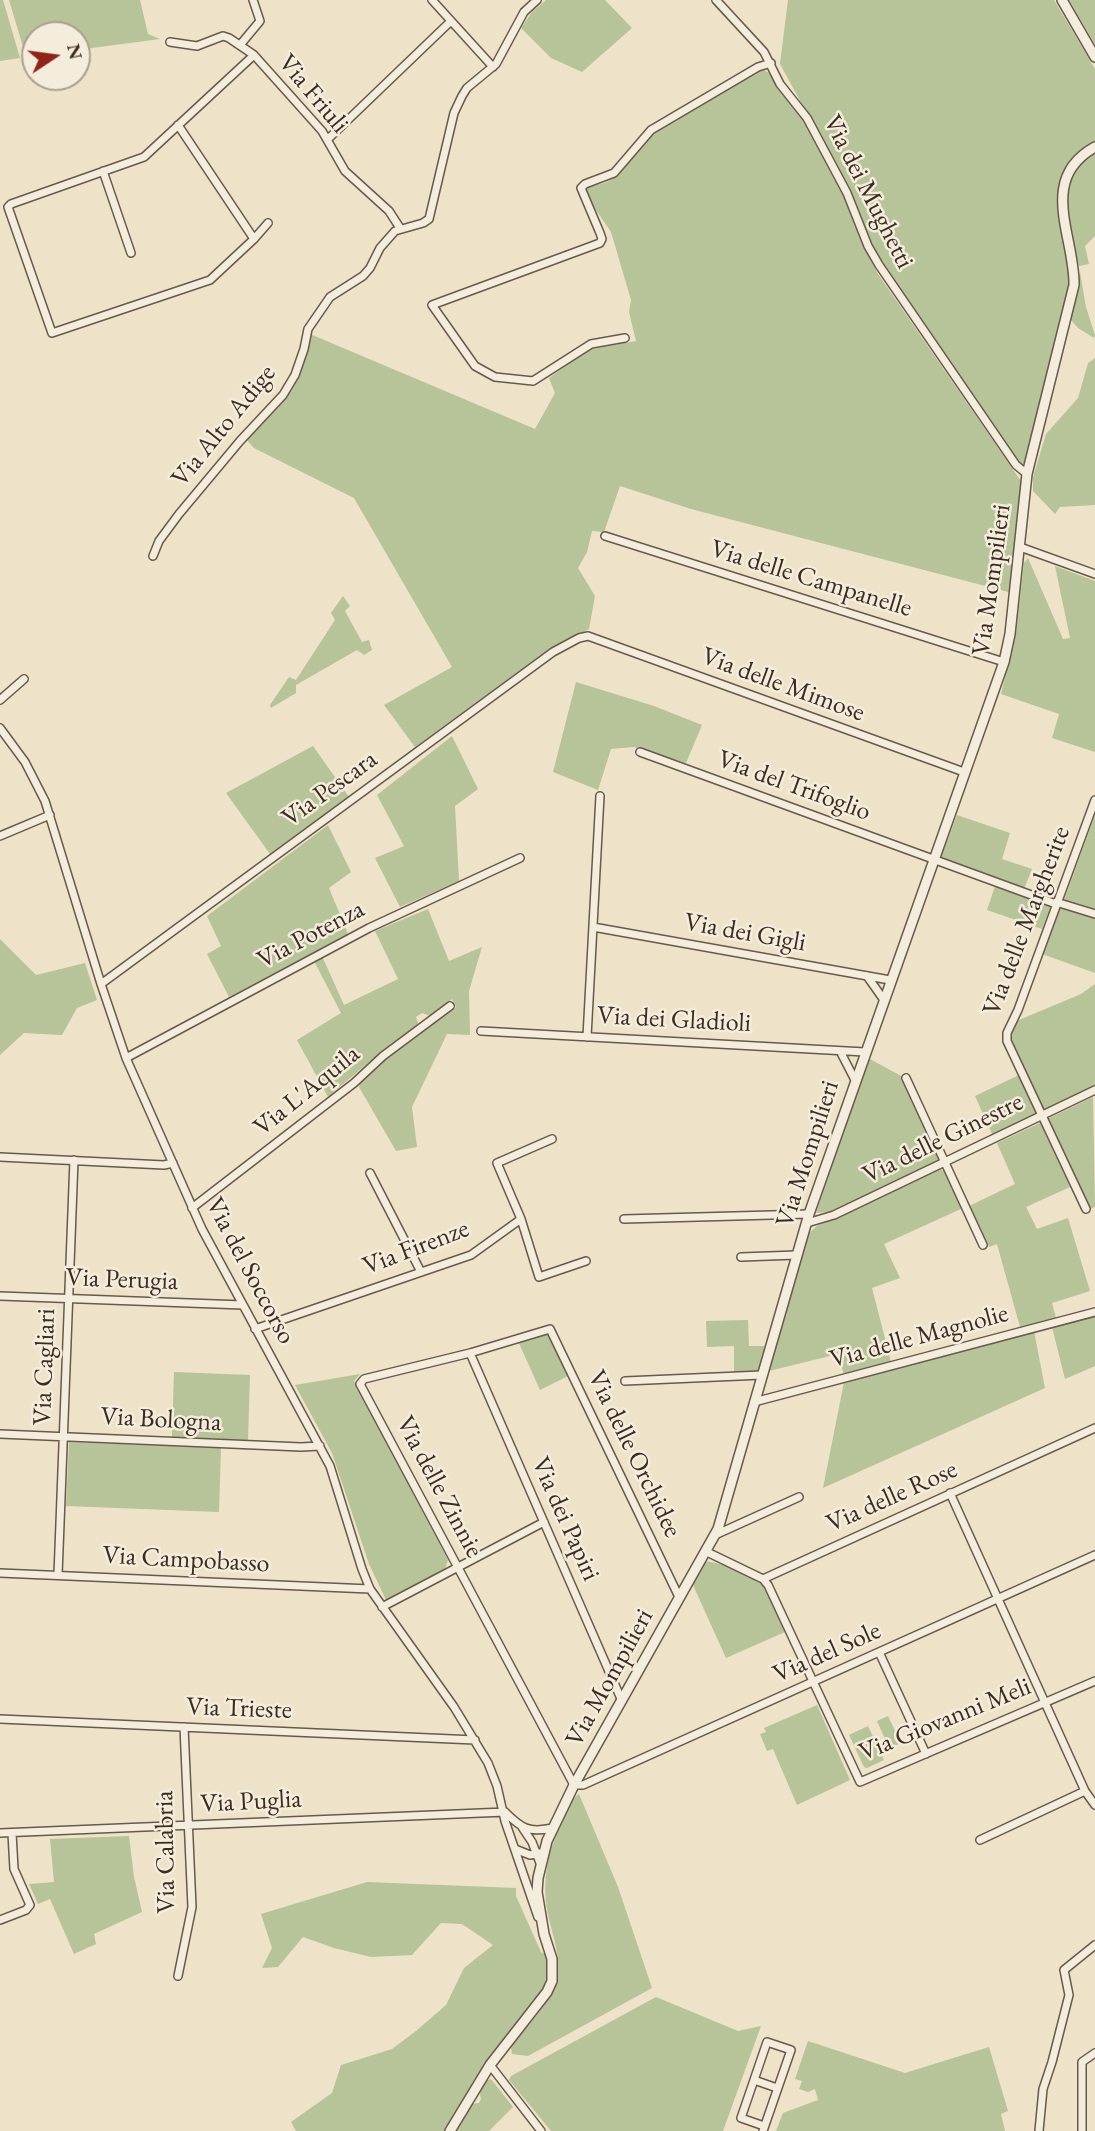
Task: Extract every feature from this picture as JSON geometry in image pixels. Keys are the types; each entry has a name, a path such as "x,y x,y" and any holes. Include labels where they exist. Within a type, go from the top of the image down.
{"street":[{"path":"240,45 260,21 253,0"},
{"path":"432,0 493,67"},
{"path":"400,228 429,219 454,113 467,88 493,67 524,12 537,0"},
{"name":"Via dei Mughetti","path":"716,0 764,52 780,84 807,118 824,147 854,206 868,246 879,265 1016,465 1027,474"},
{"path":"1062,0 1095,57"},
{"path":"328,139 451,21"},
{"name":"Via Friuli","path":"170,42 197,46 223,36 254,55 328,139 345,171 389,211 400,228"},
{"path":"254,55 144,157 8,207 52,332 210,280 268,223"},
{"path":"625,338 591,344 533,380 495,377 475,366 432,306 600,243 602,239 581,188 614,173 651,130 758,67 771,64"},
{"path":"178,125 254,239"},
{"name":"Via Mompilieri","path":"450,2131 490,2066 541,2000 552,1981 552,1959 544,1934 537,1892 540,1856 574,1786 715,1535 808,1219 1004,662 1010,634 1027,474 1074,285 1074,267 1062,206 1064,187 1074,164 1095,148"},
{"path":"103,172 131,253"},
{"name":"Via Alto Adige","path":"153,556 159,541 179,514 289,387 304,349 308,329 330,298 363,275 370,268 380,248 400,228"},
{"name":"Via delle Campanelle","path":"605,536 1004,662"},
{"path":"1020,547 1095,574"},
{"name":"Via delle Mimose","path":"588,636 964,772"},
{"name":"Via Pescara","path":"101,984 553,652 588,636"},
{"path":"0,700 24,679"},
{"name":"Via del Soccorso","path":"0,728 25,762 50,815 101,984 127,1058 192,1208 320,1446 334,1478 370,1589 475,1740 493,1774 505,1812 505,1821 544,1934"},
{"name":"Via del Trifoglio","path":"640,752 1056,903 1095,914"},
{"path":"587,1037 600,796"},
{"name":"Via delle Margherite","path":"1086,1209 1007,1041 1007,1032 1018,1010 1095,800"},
{"path":"0,836 50,815"},
{"name":"Via Potenza","path":"127,1058 369,928 520,858"},
{"name":"Via dei Gigli","path":"593,927 890,980"},
{"path":"867,976 884,1000"},
{"name":"Via L'Aquila","path":"192,1208 450,1006"},
{"name":"Via dei Gladioli","path":"481,1031 865,1052"},
{"path":"840,1051 855,1080"},
{"path":"906,1078 984,1245"},
{"name":"Via delle Ginestre","path":"624,1219 808,1219 834,1215 1095,1090"},
{"path":"552,1139 497,1163 521,1219 539,1277 586,1261"},
{"path":"0,1157 173,1163"},
{"name":"Via Cagliari","path":"58,1575 74,1160"},
{"path":"370,1173 421,1272"},
{"name":"Via Firenze","path":"255,1329 471,1255 521,1219"},
{"path":"741,1257 797,1255"},
{"name":"Via Perugia","path":"0,1296 243,1305"},
{"name":"Via delle Magnolie","path":"754,1402 1095,1312"},
{"name":"Via delle Zinnie","path":"550,1328 470,1353 364,1379 360,1384 574,1786"},
{"name":"Via delle Orchidee","path":"550,1328 679,1597"},
{"name":"Via dei Papiri","path":"470,1353 622,1702"},
{"path":"625,1381 762,1375"},
{"name":"Via delle Rose","path":"763,1579 1095,1428"},
{"name":"Via Bologna","path":"0,1434 320,1446"},
{"path":"950,1493 1044,1704 1085,1791 1095,1803"},
{"path":"715,1535 799,1497"},
{"path":"382,1607 544,1522"},
{"path":"707,1552 763,1579"},
{"name":"Via del Sole","path":"574,1786 583,1785 1095,1555"},
{"name":"Via Campobasso","path":"0,1573 370,1589"},
{"name":"Via Giovanni Meli","path":"763,1579 860,1782 1095,1681"},
{"path":"879,1653 926,1754"},
{"name":"Via Trieste","path":"0,1719 475,1740"},
{"name":"Via Calabria","path":"178,1976 192,1907 184,1727"},
{"path":"980,1840 1085,1791"},
{"path":"505,1812 522,1827 540,1856"},
{"name":"Via Puglia","path":"0,1833 505,1812"},
{"path":"522,1827 531,1831 553,1828"},
{"path":"0,1920 26,1910 30,1905 15,1869 12,1833"},
{"path":"515,1849 540,1856"},
{"path":"1039,2131 1043,2089 1069,1995 1064,1970 1095,1945"},
{"path":"767,2042 791,2050 778,2088 763,2129 741,2118 767,2042"},
{"path":"1082,2131 1082,2062 1095,2053"},
{"path":"490,2066 541,2131"},
{"path":"754,2080 778,2088"}],"green space":[{"path":"0,0 3,0 20,58 0,61"},
{"path":"9,0 140,0 148,34 160,39 91,48 91,21 21,21 21,40"},
{"path":"546,0 605,0 632,28 582,72 551,58 521,28 532,12"},
{"path":"788,0 1054,0 1095,69 1095,144 1076,155 1063,173 1060,183 1058,204 1070,258 1069,289 1023,466 1018,463 881,262 845,183 780,64"},
{"path":"1069,0 1095,0 1095,44"},
{"path":"764,70 772,75 779,90 803,119 848,201 864,246 878,274 1023,484 1012,593 691,509 620,486 604,532 592,531 587,552 578,568 595,596 589,629 546,651 415,747 384,705 452,667 354,498 254,448 245,438 292,390 307,352 310,334 535,429 555,393 549,378 587,350 636,341 629,312 631,300 611,232 587,197 588,187 607,182 616,175 664,126 757,71"},
{"path":"1095,151 1095,236 1085,246 1089,264 1079,266 1070,229 1068,187 1071,175 1078,165"},
{"path":"1080,272 1086,307 1095,335 1094,338 1071,320"},
{"path":"1095,358 1095,505 1060,507 1055,514 1033,491 1033,477 1046,434 1078,398 1088,363"},
{"path":"1028,558 1063,639 1070,638 1055,566 1095,581 1095,752 1052,738 1059,714 1001,694 1016,634 1024,563"},
{"path":"343,596 350,606 345,611 362,642 369,640 372,650 364,655 357,650 296,685 296,693 271,708 270,705 289,677 296,680 335,620 331,613"},
{"path":"576,682 654,706 702,725 686,763 634,747 611,749 598,790 553,772"},
{"path":"452,736 478,789 455,806 459,881 400,907 375,858 404,846 377,795"},
{"path":"313,746 349,797 270,854 226,793"},
{"path":"957,815 1010,833 1002,859 1032,869 1024,889 941,857"},
{"path":"1095,815 1095,910 1064,900"},
{"path":"328,825 351,872 329,888 348,934 229,997 207,954 221,946 207,916"},
{"path":"995,886 1051,906 1042,929 987,910"},
{"path":"1059,905 1095,917 1095,973 1042,954"},
{"path":"428,909 449,961 482,947 469,991 470,1035 447,1034 412,1107 417,1147 396,1151 359,1087 364,1078 387,1057 456,1007 452,999 430,1016 422,1013 416,1017 419,1026 370,1061 328,1097 297,1040 341,1013 314,961 322,956 344,1005 398,979 375,931"},
{"path":"0,939 36,975 85,963 97,1000 77,1008 62,1035 24,1033 0,1055"},
{"path":"1095,984 1095,1087 1043,1111 1010,1039 1011,1029 1019,1020 1081,994"},
{"path":"868,1058 903,1077 940,1161 830,1212 816,1213"},
{"path":"1019,1075 1037,1115 993,1136 975,1096"},
{"path":"1093,1097 1095,1207 1090,1209 1047,1119"},
{"path":"1040,1123 1070,1187 1026,1207 1037,1229 1068,1218 1090,1291 1052,1303 1056,1318 1020,1327 997,1244 989,1247 969,1206 1015,1184 997,1143"},
{"path":"939,1169 946,1172 963,1208 884,1244 900,1278 872,1288 891,1362 844,1375 838,1354 769,1371 809,1233 817,1226"},
{"path":"1095,1316 1095,1366 1065,1379 1052,1327"},
{"path":"748,1320 749,1346 766,1346 760,1372 734,1373 734,1346 707,1347 706,1321"},
{"path":"1034,1331 1045,1388 823,1488 844,1382"},
{"path":"545,1333 568,1376 540,1390 518,1341"},
{"path":"174,1372 250,1375 248,1440 172,1437"},
{"path":"360,1374 354,1381 448,1560 445,1569 386,1600 369,1564 332,1453 295,1385"},
{"path":"69,1442 221,1448 219,1512 66,1506"},
{"path":"705,1561 738,1570 760,1583 766,1589 785,1632 726,1658 693,1585"},
{"path":"817,1705 850,1780 797,1805 773,1749 767,1751 760,1734 766,1732 764,1728"},
{"path":"888,1716 901,1743 889,1748 877,1721"},
{"path":"868,1726 884,1760 867,1768 864,1767 849,1735"},
{"path":"579,1794 618,1887 652,1988 528,2056 512,2054 511,2047 545,2004 557,1976 557,1954 547,1907 547,1871 563,1817 570,1803"},
{"path":"129,1836 142,1912 94,1934 96,1944 74,1954 50,1899 38,1904 29,1884 54,1882 50,1839"},
{"path":"367,1882 516,1888 516,1896 541,1952 545,1954 548,1973 543,1989 504,2041 444,2131 296,2131 291,2122 332,2093 341,2065 392,2049 446,2005 464,1968 493,1945 462,1924 441,1923 412,1955 371,1957 303,1937 278,1967 262,1968 272,1948 261,1914"},
{"path":"656,1997 738,2031 761,2026 723,2131 551,2131 509,2080 511,2076"},
{"path":"808,2041 905,2073 989,2047 1008,2111 1001,2114 1005,2131 776,2131 783,2113 818,2100 815,2089 808,2092 799,2089 802,2081 795,2079"},
{"path":"491,2079 513,2107 489,2131 455,2131 470,2104 479,2103 479,2090 485,2081"}]}
